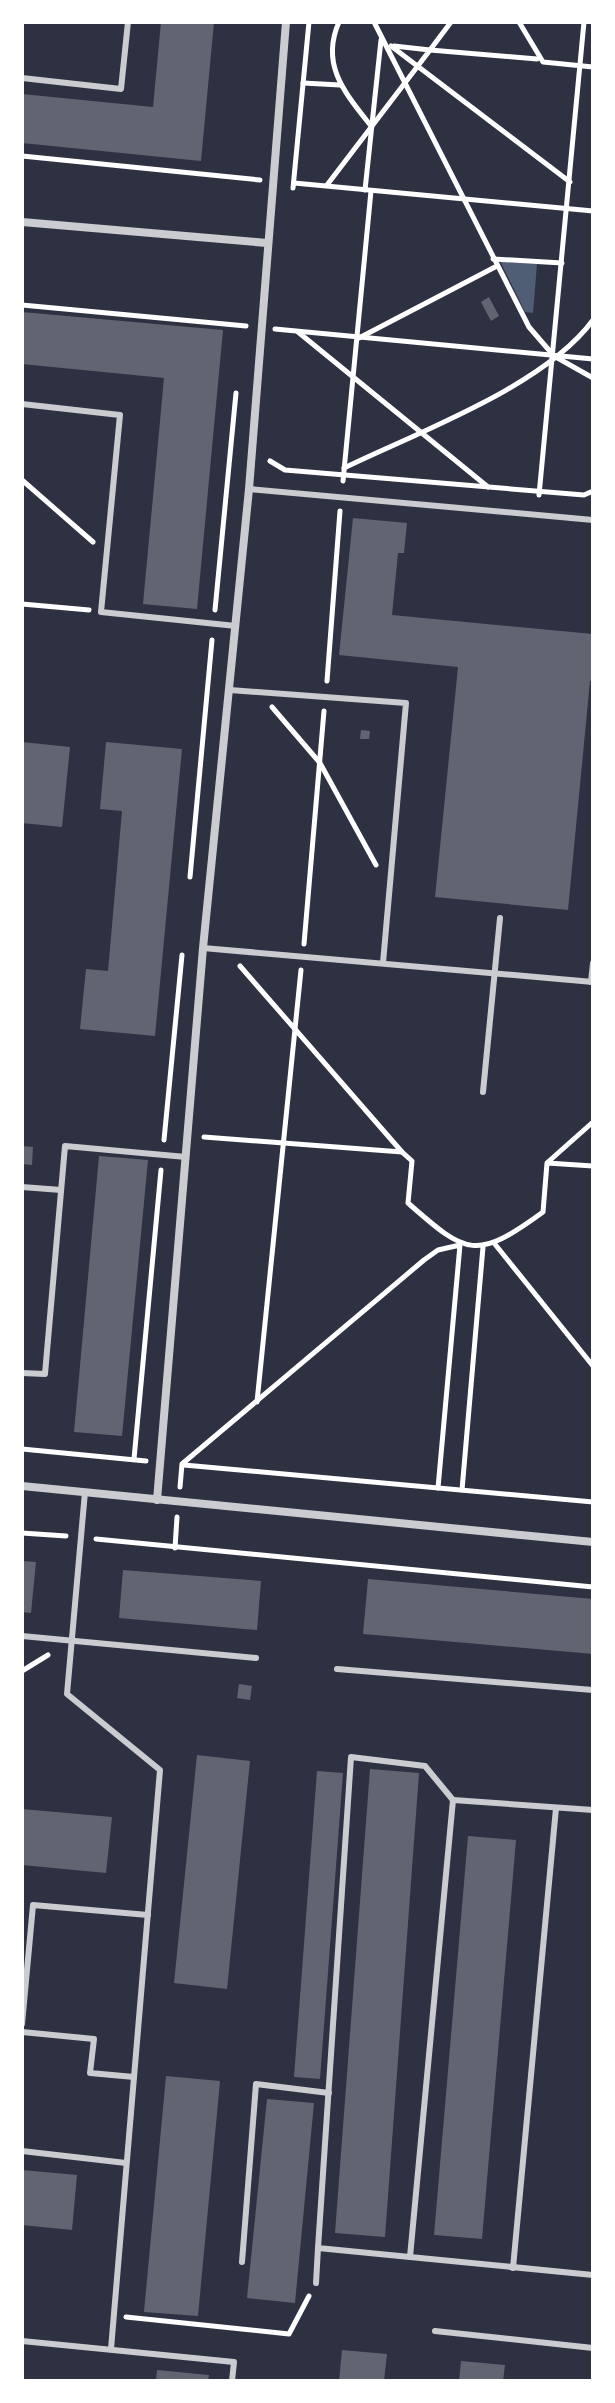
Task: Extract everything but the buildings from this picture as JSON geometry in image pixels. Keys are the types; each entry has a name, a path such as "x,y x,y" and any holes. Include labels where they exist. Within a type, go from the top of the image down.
{"street":[{"path":"157,1500 203,948 249,489 286,22"},
{"path":"22,222 267,243"},
{"path":"22,1486 593,1542"}],"lane":[{"path":"22,78 121,89 128,22"},
{"path":"22,404 120,415 101,612 236,626"},
{"path":"249,489 593,520"},
{"path":"230,690 406,703 383,963"},
{"path":"483,1092 500,918"},
{"path":"203,948 592,982 593,963"},
{"path":"22,1373 45,1374 65,1146 186,1157"},
{"path":"22,1187 61,1190"},
{"path":"85,1492 67,1694 160,1770 111,2349"},
{"path":"22,1636 256,1658"},
{"path":"337,1669 593,1690"},
{"path":"316,2283 351,1757 425,1766 453,1800 410,2257"},
{"path":"453,1800 593,1810"},
{"path":"513,2268 556,1808"},
{"path":"22,2024 33,1905 148,1915"},
{"path":"22,2032 94,2039 90,2073 134,2077"},
{"path":"242,2262 256,2084 329,2093"},
{"path":"22,2151 126,2163"},
{"path":"318,2248 593,2275"},
{"path":"435,2331 593,2348"},
{"path":"22,2341 234,2362 232,2381"}],"path":[{"path":"339,22 330,51 340,85 371,127"},
{"path":"374,22 529,327 554,356 593,378"},
{"path":"326,186 451,22"},
{"path":"519,22 537,59"},
{"path":"539,491 584,22"},
{"path":"381,37 570,182"},
{"path":"343,472 358,338 371,127 381,37"},
{"path":"391,46 593,67"},
{"path":"303,83 340,85"},
{"path":"22,156 593,211"},
{"path":"493,259 562,263"},
{"path":"358,338 497,266"},
{"path":"22,305 593,359"},
{"path":"343,472 523,381 593,320"},
{"path":"297,331 488,487"},
{"path":"269,456 271,463 285,470 343,472 584,495 593,491"},
{"path":"22,480 106,553"},
{"path":"304,946 342,497"},
{"path":"22,604 101,612"},
{"path":"266,692 277,715 320,763 390,885"},
{"path":"236,961 412,1161 408,1203 460,1245"},
{"path":"257,1402 302,967"},
{"path":"203,1447 438,1250 460,1245 483,1247 543,1212 547,1163 593,1122"},
{"path":"204,1137 402,1152"},
{"path":"547,1163 593,1166"},
{"path":"494,1243 593,1366"},
{"path":"438,1488 460,1245"},
{"path":"462,1490 483,1247"},
{"path":"22,1449 593,1502"},
{"path":"22,1533 593,1587"},
{"path":"113,2315 289,2334 316,2283"}],"water":[{"path":"500,261 537,264 533,313 525,312"}]}
